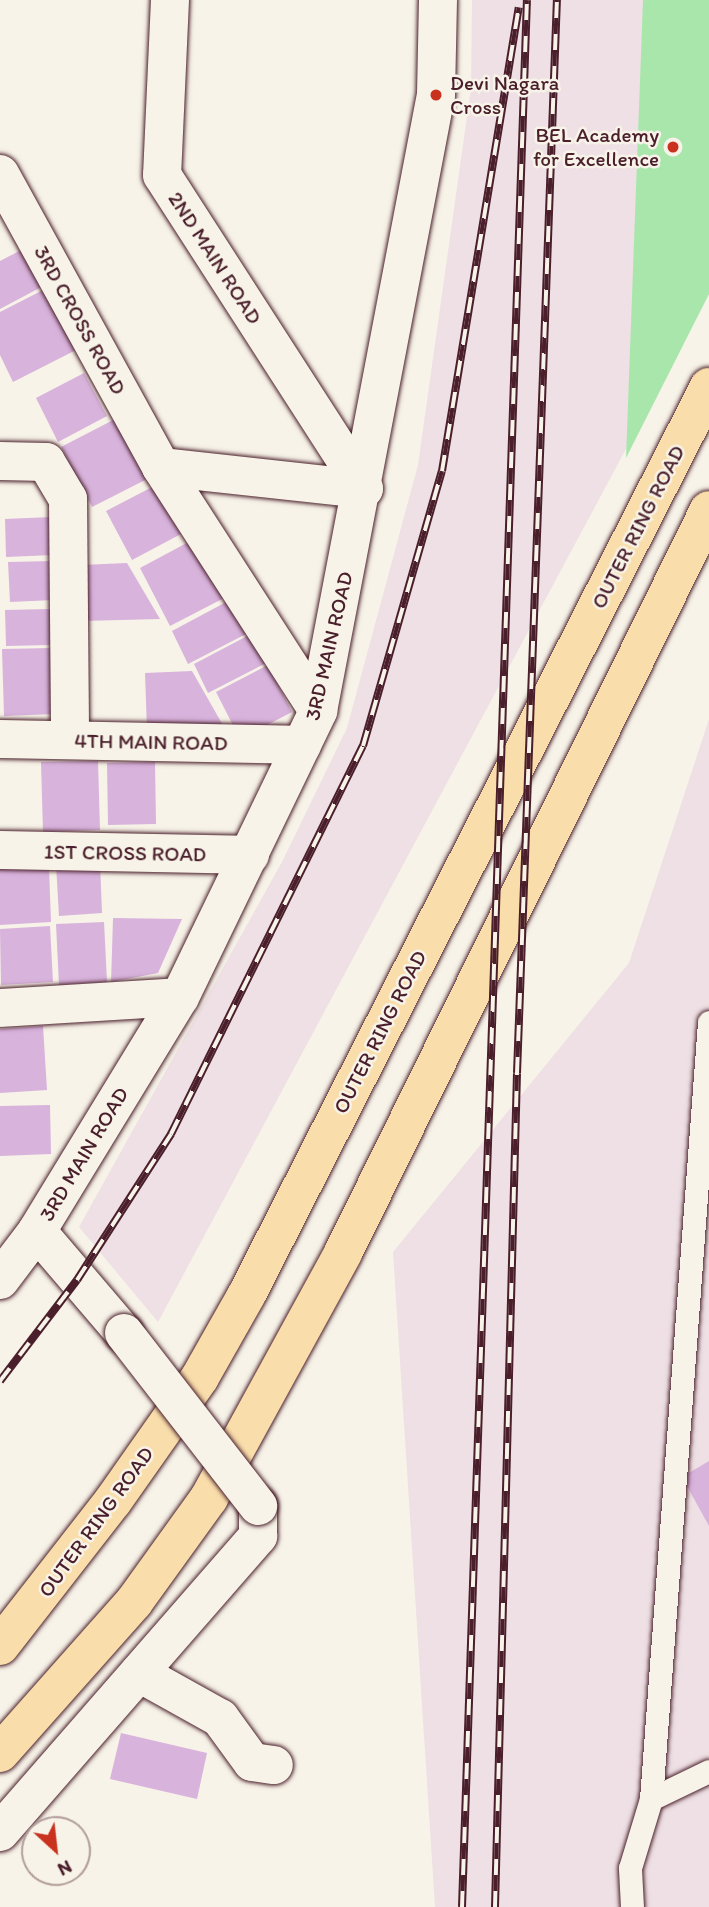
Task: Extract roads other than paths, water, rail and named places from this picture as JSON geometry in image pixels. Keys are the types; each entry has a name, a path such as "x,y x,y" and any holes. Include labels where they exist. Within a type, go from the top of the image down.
{"highway":[{"name":"OUTER RING ROAD","path":"0,1646 113,1501 240,1306 709,387"},
{"path":"0,1753 134,1602 209,1498 343,1253 709,510"}],"street":[{"name":"2ND MAIN ROAD","path":"170,0 162,175 364,489"},
{"name":"3RD MAIN ROAD","path":"0,1280 18,1231 180,997 318,711 364,489 436,95 438,0"},
{"name":"3RD CROSS ROAD","path":"0,174 161,467 318,711"},
{"path":"0,461 46,462 68,499 70,740"},
{"path":"161,467 364,489"},
{"name":"4TH MAIN ROAD","path":"0,739 302,745"},
{"name":"1ST CROSS ROAD","path":"0,850 250,855"},
{"path":"0,1008 180,997"},
{"path":"0,1832 258,1536 258,1506 124,1333 18,1231"},
{"path":"139,1673 220,1718 251,1762 274,1765"}],"lane":[{"path":"632,1907 630,1868 651,1799 709,1022"},
{"path":"651,1799 709,1771"}],"railway":[{"path":"462,1907 527,0"},
{"path":"495,1907 517,1073 557,0"},
{"path":"0,1381 77,1280 171,1134 363,746 442,471 519,7"}],"place":[{"name":"Devi Nagara Cross","path":"436,95"},
{"name":"BEL Academy for Excellence","path":"673,147"}]}
